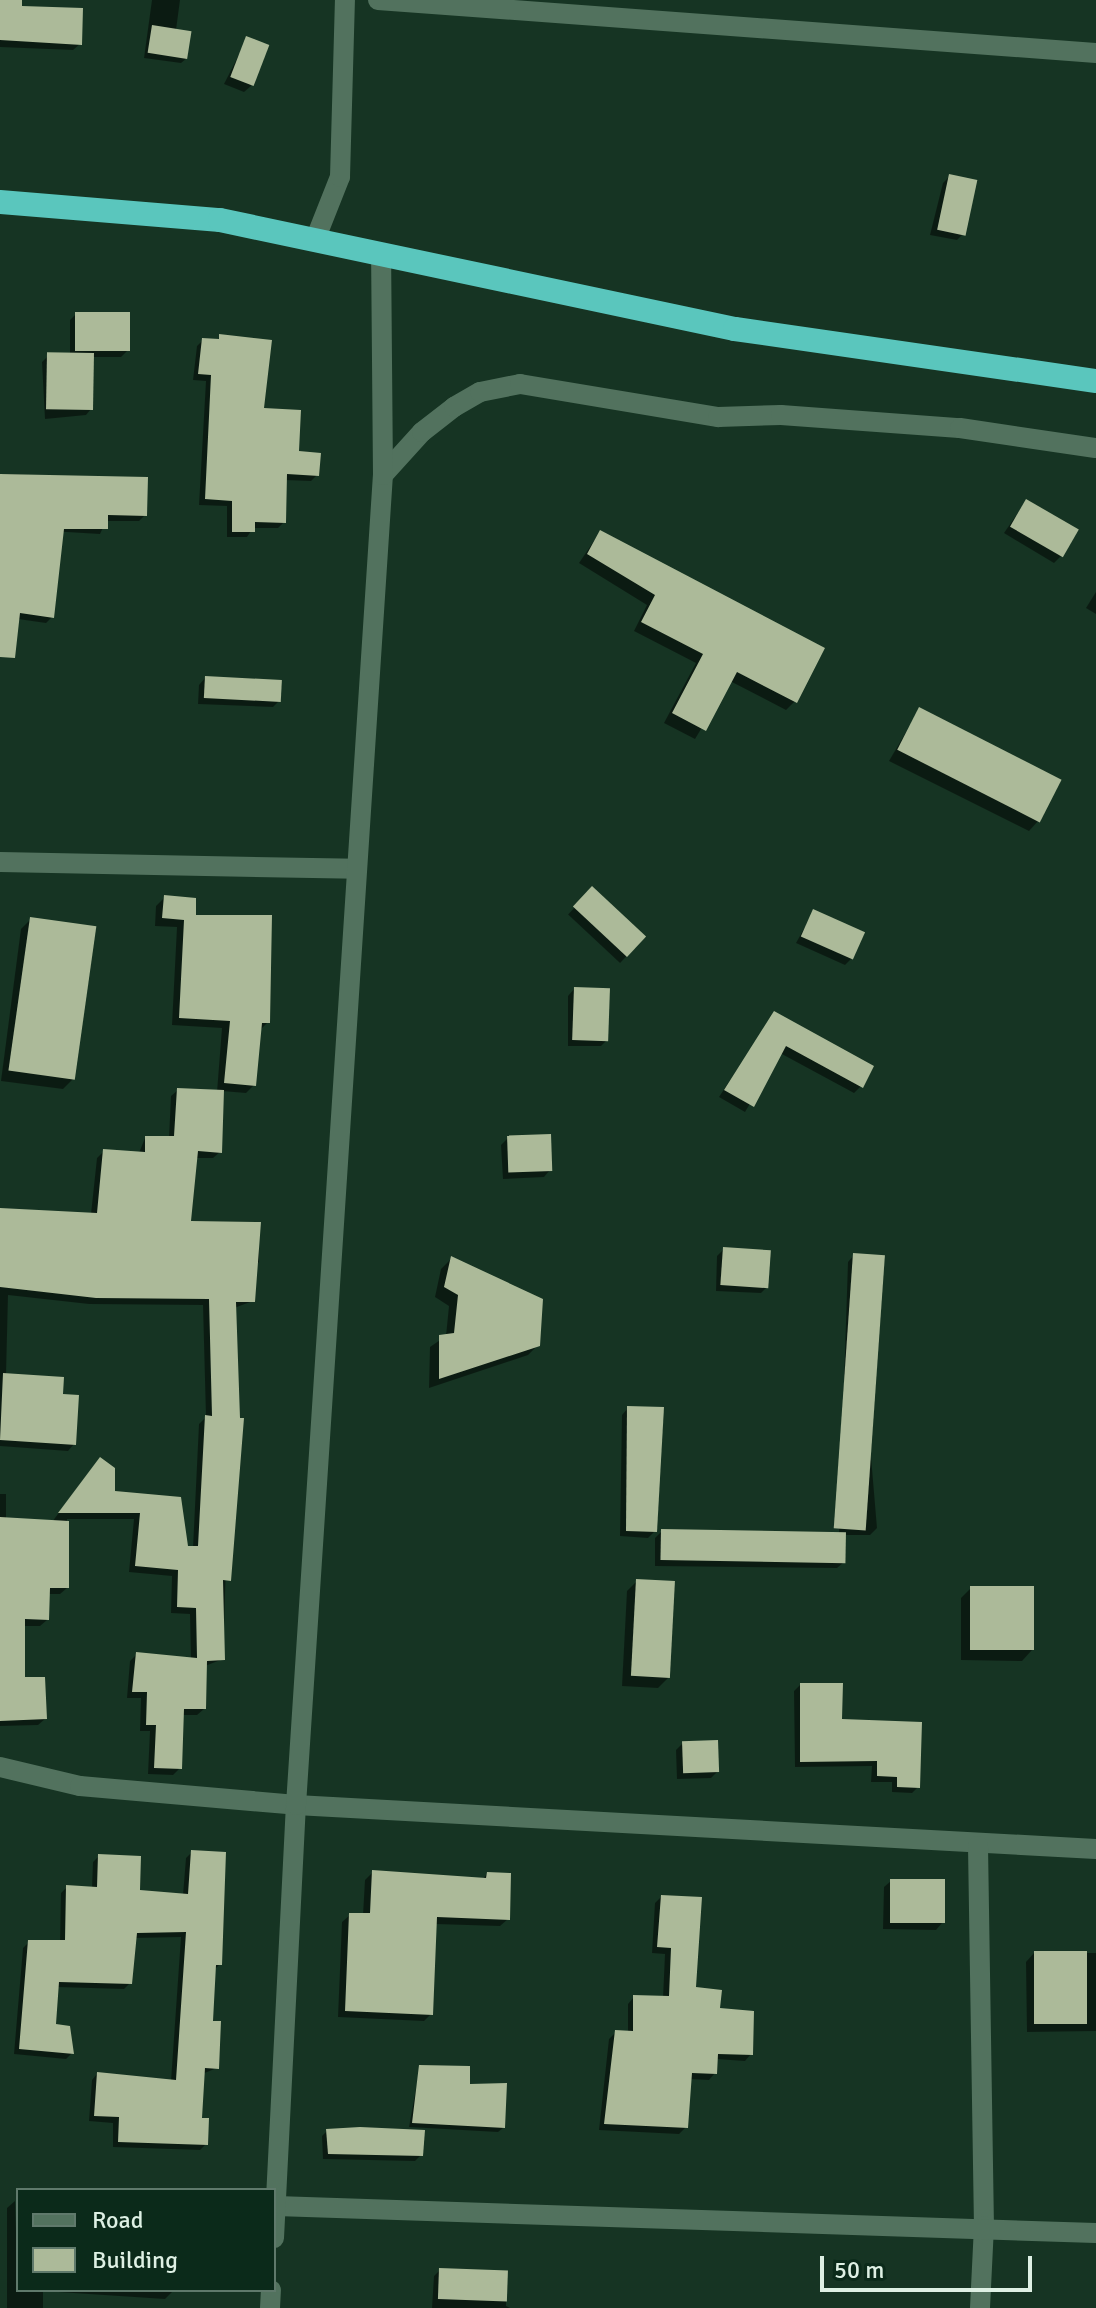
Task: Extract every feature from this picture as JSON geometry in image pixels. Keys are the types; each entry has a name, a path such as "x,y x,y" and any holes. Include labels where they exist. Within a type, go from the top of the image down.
{"highway":[{"path":"0,202 220,220 735,329 1096,381"}],"street":[{"path":"315,240 340,177 345,0"},
{"path":"378,0 1096,53"},
{"path":"381,253 383,475 296,1805 276,2206 984,2226 1096,2233"},
{"path":"383,475 422,432 454,407 480,392 520,384 718,417 781,415 960,428 1096,448"},
{"path":"0,862 356,869"},
{"path":"0,1767 80,1786 296,1805 978,1846 1096,1849"},
{"path":"978,1846 984,2226 980,2308"}],"building":[{"path":"0,0 22,0 22,6 83,8 82,45 0,40"},
{"path":"152,25 192,31 187,59 148,53"},
{"path":"246,36 269,45 254,86 230,77"},
{"path":"949,174 977,180 966,236 937,230"},
{"path":"75,312 130,312 130,351 75,351"},
{"path":"219,334 272,340 264,408 301,410 299,451 321,453 319,476 287,474 286,523 255,522 255,532 232,532 232,501 205,499 211,375 198,374 202,338 219,339"},
{"path":"47,352 94,353 93,410 46,409"},
{"path":"0,474 148,477 147,516 108,515 108,529 64,529 54,618 20,613 15,658 0,657"},
{"path":"1026,499 1079,530 1063,557 1010,527"},
{"path":"600,530 825,648 797,703 737,672 706,731 672,713 703,654 641,622 655,595 587,554"},
{"path":"205,676 282,680 281,702 204,698"},
{"path":"919,707 1062,780 1040,822 897,750"},
{"path":"592,886 646,936 627,957 573,906"},
{"path":"164,895 196,898 196,915 272,915 270,1023 262,1023 256,1086 224,1083 230,1021 179,1018 184,920 162,918"},
{"path":"813,909 865,932 853,960 801,936"},
{"path":"30,917 96,926 75,1080 8,1070"},
{"path":"574,987 610,988 608,1041 572,1040"},
{"path":"774,1011 874,1066 863,1088 786,1046 754,1107 724,1090"},
{"path":"177,1088 224,1090 222,1153 198,1151 191,1221 261,1222 255,1302 236,1302 240,1418 244,1418 231,1581 223,1580 225,1660 207,1661 206,1709 184,1709 182,1769 154,1768 156,1725 146,1725 147,1692 132,1692 136,1652 197,1658 196,1608 177,1607 178,1570 135,1566 140,1513 58,1513 100,1457 115,1468 115,1491 181,1497 188,1546 198,1546 205,1415 212,1416 209,1299 96,1298 0,1287 0,1208 97,1213 103,1149 145,1152 145,1136 174,1136"},
{"path":"551,1134 552,1171 508,1173 507,1136"},
{"path":"723,1247 771,1250 768,1288 720,1285"},
{"path":"853,1253 885,1255 866,1531 834,1528"},
{"path":"451,1256 543,1299 540,1346 439,1379 439,1335 454,1333 458,1295 444,1287"},
{"path":"3,1373 64,1377 63,1394 79,1395 76,1445 0,1440"},
{"path":"627,1406 664,1407 657,1532 626,1531"},
{"path":"0,1517 69,1521 69,1588 50,1588 49,1620 25,1619 25,1677 45,1677 47,1719 0,1721"},
{"path":"661,1529 846,1532 845,1563 660,1560"},
{"path":"636,1579 675,1581 670,1678 631,1676"},
{"path":"970,1586 1034,1586 1034,1650 970,1650"},
{"path":"800,1683 843,1683 842,1719 922,1722 920,1788 897,1787 897,1777 877,1776 877,1761 800,1762"},
{"path":"718,1740 719,1772 683,1773 682,1741"},
{"path":"191,1850 226,1852 222,1965 216,1965 213,2021 221,2021 219,2069 205,2068 202,2118 209,2118 208,2145 118,2142 119,2117 94,2116 97,2072 176,2080 186,1932 137,1933 132,1984 59,1982 56,2024 70,2026 74,2054 19,2049 28,1940 65,1940 66,1885 97,1887 98,1854 141,1856 140,1890 188,1894"},
{"path":"372,1870 486,1878 487,1872 511,1873 510,1920 437,1917 433,2015 345,2011 349,1913 370,1913"},
{"path":"890,1879 945,1879 945,1923 890,1923"},
{"path":"661,1895 702,1897 696,1987 722,1990 720,2008 754,2011 753,2055 718,2054 717,2074 692,2073 688,2128 604,2124 615,2030 633,2031 633,1995 669,1996 671,1948 657,1947"},
{"path":"1034,1951 1087,1951 1087,2024 1034,2024"},
{"path":"419,2065 470,2066 470,2084 507,2083 505,2128 412,2123"},
{"path":"326,2129 425,2130 423,2156 328,2154"},
{"path":"439,2268 508,2270 507,2301 438,2299"}]}
